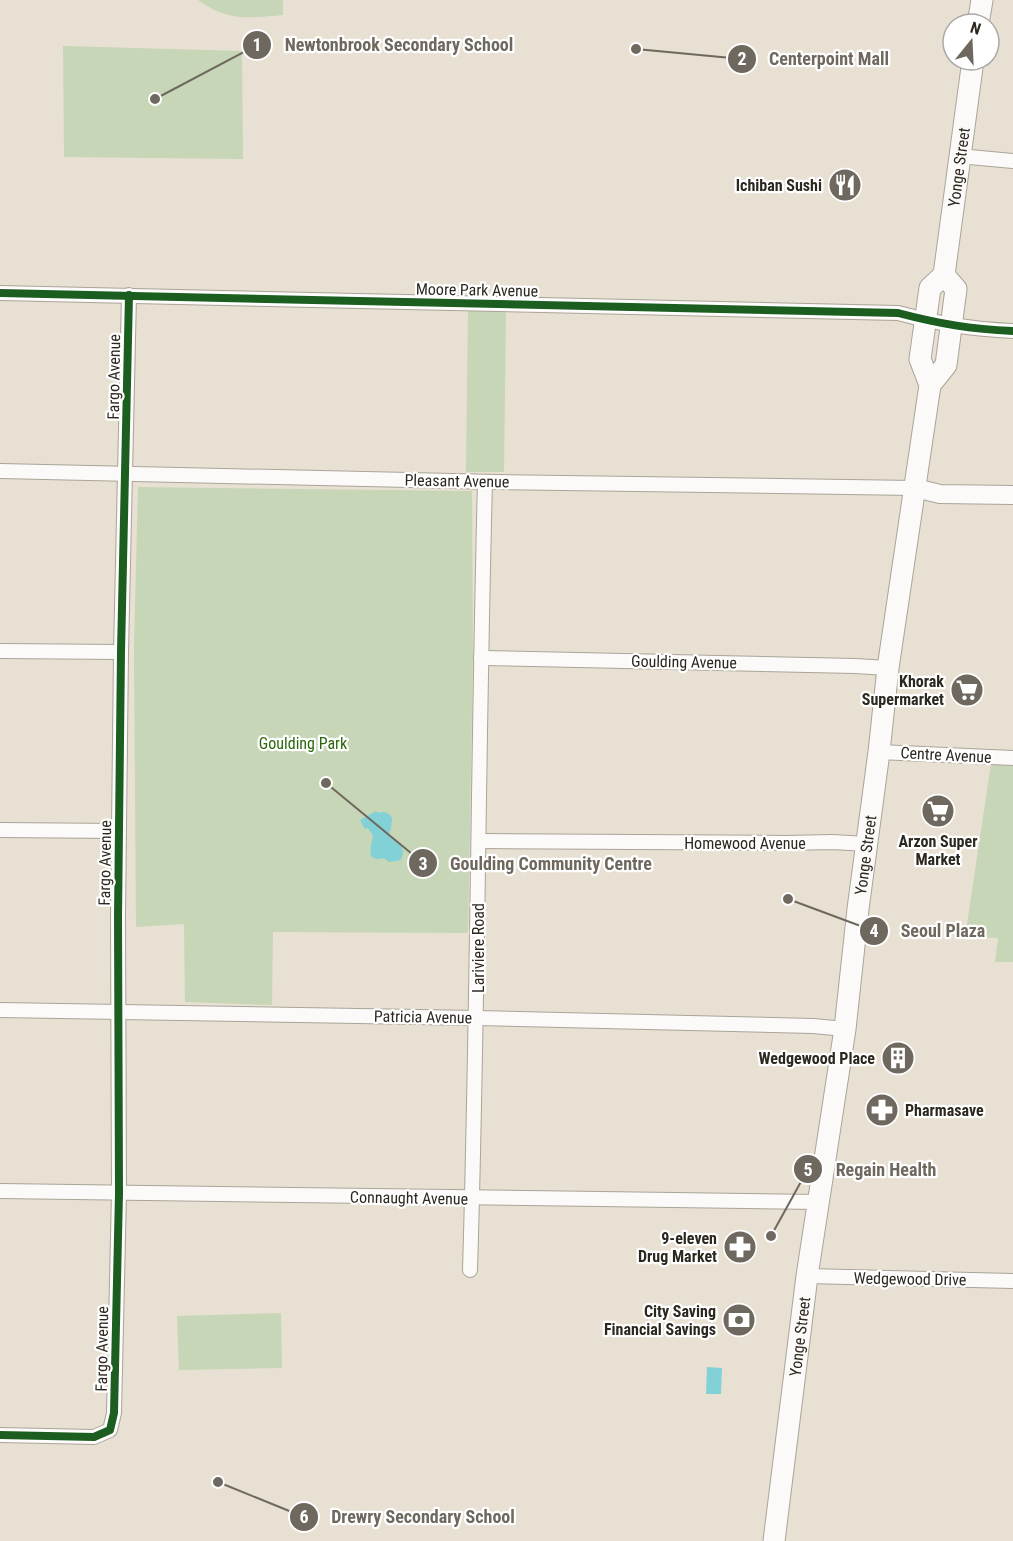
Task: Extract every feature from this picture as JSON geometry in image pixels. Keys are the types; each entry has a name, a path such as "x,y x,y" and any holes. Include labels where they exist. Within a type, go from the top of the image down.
{"main road":[{"name":"Yonge Street","path":"774,1541 807,1276 845,1029 888,668 930,385 920,358 930,288 944,275 971,72"},
{"name":"Yonge Street","path":"930,385 946,365 956,289 944,275"}],"street":[{"path":"959,156 1013,161"},
{"name":"Moore Park Avenue","path":"0,293 898,313 972,330 1013,331"},
{"name":"Fargo Avenue","path":"0,1435 94,1437 110,1431 114,1413 119,1193 121,652 129,295"},
{"name":"Pleasant Avenue","path":"0,471 485,482 915,488"},
{"name":"Lariviere Road","path":"470,1270 477,1018 485,482"},
{"path":"915,488 940,494 1013,495"},
{"path":"0,651 121,652"},
{"name":"Goulding Avenue","path":"481,658 888,668"},
{"name":"Centre Avenue","path":"879,752 1013,758"},
{"path":"0,830 119,831"},
{"name":"Homewood Avenue","path":"479,841 867,844"},
{"name":"Patricia Avenue","path":"0,1010 477,1018 813,1026 845,1029"},
{"name":"Connaught Avenue","path":"0,1191 819,1202"},
{"name":"Wedgewood Drive","path":"807,1276 1013,1281"}],"green space":[{"path":"198,0 283,0 283,15 239,17 219,12"},
{"path":"63,46 242,51 243,159 64,157"},
{"path":"468,308 506,309 504,472 466,472"},
{"name":"Goulding Park","path":"138,487 472,491 473,657 468,933 273,932 272,1005 185,1002 184,924 136,927 134,647"},
{"path":"991,764 1013,765 1013,962 995,962 998,938 965,937"},
{"path":"281,1313 282,1368 179,1370 177,1316"}],"water":[{"path":"376,811 386,812 392,818 389,834 402,847 401,860 389,862 384,858 378,859 372,856 373,836 360,820"},
{"path":"707,1367 722,1368 721,1394 706,1394"}],"cycle path":[{"path":"0,293 898,313 955,325 1013,331"},
{"path":"0,1435 94,1437 110,1430 114,1413 119,1193 118,917 121,652 129,295"}],"place":[{"name":"Centerpoint Mall","path":"636,49"},
{"name":"Newtonbrook Secondary School","path":"155,99"},
{"name":"Ichiban Sushi","path":"845,185"},
{"name":"Khorak Supermarket","path":"967,690"},
{"name":"Goulding Community Centre","path":"326,783"},
{"name":"Arzon Super Market","path":"938,811"},
{"name":"Seoul Plaza","path":"788,899"},
{"name":"Wedgewood Place","path":"898,1058"},
{"name":"Pharmasave","path":"882,1110"},
{"name":"Regain Health","path":"771,1236"},
{"name":"9-eleven Drug Market","path":"740,1247"},
{"name":"City Saving Financial Savings","path":"739,1320"},
{"name":"Drewry Secondary School","path":"218,1482"}]}
